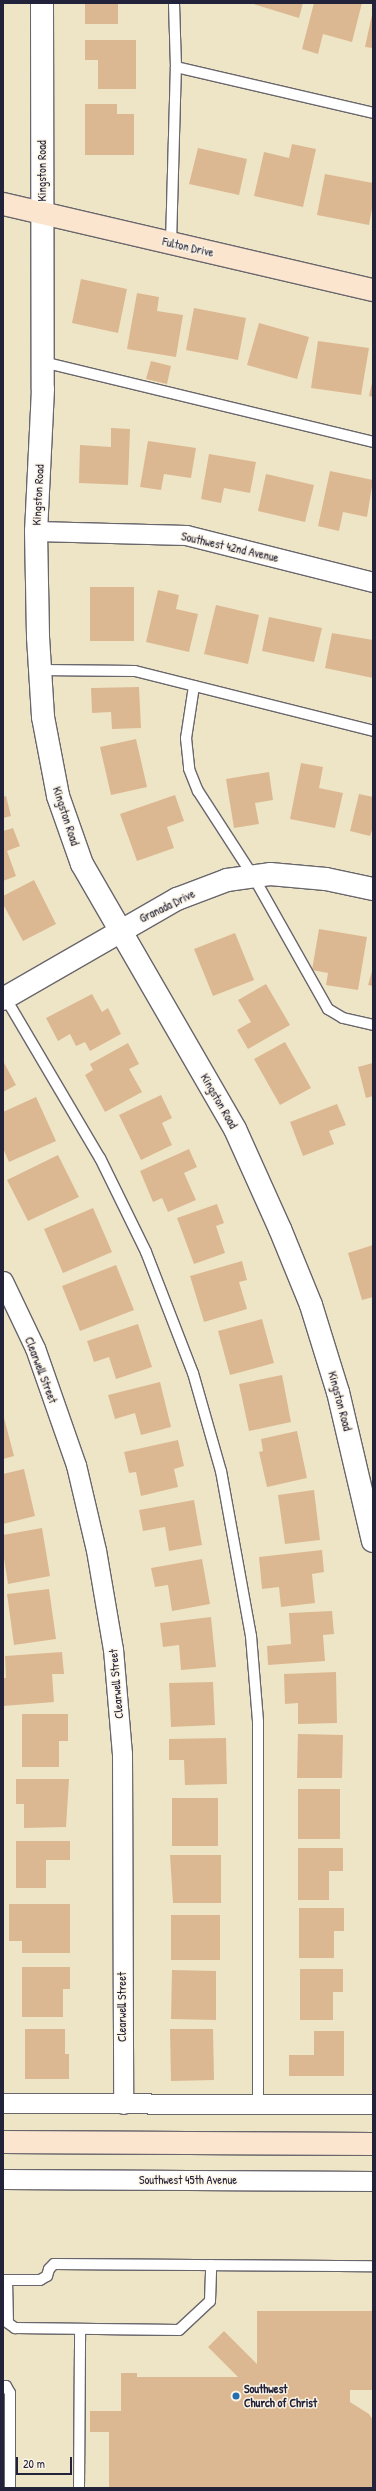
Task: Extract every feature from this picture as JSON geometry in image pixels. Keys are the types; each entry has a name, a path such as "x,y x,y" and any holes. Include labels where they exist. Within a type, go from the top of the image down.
{"main road":[{"name":"Fulton Drive","path":"3,204 373,290"},
{"path":"3,2142 373,2144"}],"street":[{"name":"Kingston Road","path":"42,3 43,362 36,531 40,670 44,717 58,796 82,864 235,1129 280,1229 311,1305 338,1392 373,1541"},
{"name":"Southwest 42nd Avenue","path":"36,531 186,535 373,582"},
{"name":"Granada Drive","path":"4,997 176,899 227,880 270,874 326,879 373,889"},
{"name":"Clearwell Street","path":"3,1281 34,1348 76,1465 96,1550 113,1649 122,1754 122,2104"},
{"path":"3,2103 373,2104"},
{"name":"Southwest 45th Avenue","path":"3,2179 373,2181"}],"lane":[{"path":"171,243 176,68 174,3"},
{"path":"176,68 373,113"},
{"path":"43,362 373,442"},
{"path":"40,670 135,671 373,731"},
{"path":"194,686 186,738 189,769 198,791 253,876 328,1009 343,1018 373,1025"},
{"path":"4,997 100,1158 146,1252 193,1373 220,1471 251,1636 258,1722 258,2104"},
{"path":"210,2265 210,2301 179,2330 15,2328 8,2323 5,2280 40,2280 47,2276 49,2268 54,2264 373,2266"},
{"path":"79,2488 80,2329"},
{"path":"3,2386 6,2386 10,2393 10,2488"}],"building":[{"path":"85,3 118,3 118,24 85,24"},
{"path":"250,3 303,3 299,18"},
{"path":"314,3 362,3 352,42 323,34 318,54 302,49"},
{"path":"373,10 373,48 365,47"},
{"path":"85,40 136,40 136,89 98,89 98,60 85,60"},
{"path":"85,104 117,104 117,114 134,114 134,155 85,155"},
{"path":"292,144 316,149 303,207 254,196 264,152 289,158"},
{"path":"198,148 247,159 239,195 189,184"},
{"path":"325,174 373,183 373,203 369,225 317,215"},
{"path":"81,279 127,289 118,333 72,323"},
{"path":"137,293 159,297 157,311 183,315 176,357 127,349"},
{"path":"194,308 246,318 238,360 186,350"},
{"path":"259,323 309,337 297,379 247,365"},
{"path":"318,341 369,348 361,395 311,388"},
{"path":"151,361 171,366 167,384 146,379"},
{"path":"373,378 373,397 369,396"},
{"path":"111,428 130,429 128,485 79,483 80,445 111,447"},
{"path":"148,441 196,448 191,478 164,474 161,490 140,487"},
{"path":"209,454 256,462 250,493 224,488 221,503 201,499"},
{"path":"330,471 373,480 367,517 343,512 339,531 318,526"},
{"path":"266,474 314,485 305,522 258,511"},
{"path":"90,587 134,587 134,641 90,641"},
{"path":"158,590 179,595 176,609 198,614 189,652 146,642"},
{"path":"216,605 259,615 248,664 204,654"},
{"path":"269,617 322,628 314,662 262,651"},
{"path":"332,633 373,640 373,678 325,668"},
{"path":"139,687 141,728 112,729 111,712 92,713 91,688"},
{"path":"136,739 147,787 111,795 100,747"},
{"path":"301,763 323,767 319,788 343,793 335,828 290,819"},
{"path":"269,772 273,800 255,803 259,824 234,828 226,779"},
{"path":"359,794 373,797 373,827 370,836 350,831"},
{"path":"175,795 184,821 167,827 174,848 137,861 120,814"},
{"path":"6,796 11,816 3,818 3,797"},
{"path":"13,828 20,846 7,851 16,876 3,881 3,831"},
{"path":"34,880 56,924 23,941 3,904 3,896"},
{"path":"319,929 367,937 358,990 326,985 328,973 312,970"},
{"path":"235,933 254,980 213,996 194,949"},
{"path":"373,968 373,986 368,985"},
{"path":"266,984 290,1025 248,1049 237,1030 251,1022 238,1000"},
{"path":"92,994 102,1012 108,1008 121,1034 90,1051 85,1042 76,1046 70,1034 58,1041 46,1018"},
{"path":"285,1042 311,1088 280,1105 254,1059"},
{"path":"128,1043 139,1064 129,1069 142,1092 105,1112 85,1075 93,1070 90,1064"},
{"path":"3,1061 16,1085 3,1092"},
{"path":"373,1063 373,1096 366,1098 358,1067"},
{"path":"161,1095 172,1118 162,1123 172,1145 141,1160 119,1115"},
{"path":"36,1097 56,1141 9,1162 3,1148 3,1112"},
{"path":"337,1104 346,1125 329,1131 334,1144 303,1156 290,1122"},
{"path":"189,1149 197,1167 184,1173 196,1200 168,1212 162,1198 153,1202 140,1171"},
{"path":"58,1155 79,1197 28,1221 7,1180"},
{"path":"217,1204 224,1223 216,1226 225,1253 194,1264 177,1218"},
{"path":"93,1208 112,1252 63,1273 44,1229"},
{"path":"373,1245 373,1297 362,1300 348,1253"},
{"path":"242,1261 247,1280 239,1282 247,1309 204,1322 190,1276"},
{"path":"116,1265 134,1310 80,1331 62,1286"},
{"path":"262,1319 274,1363 230,1375 218,1331"},
{"path":"138,1324 152,1367 116,1379 109,1357 94,1362 87,1341"},
{"path":"282,1375 291,1422 249,1431 239,1384"},
{"path":"160,1382 171,1427 141,1435 135,1413 115,1419 108,1395"},
{"path":"3,1414 14,1456 3,1459"},
{"path":"297,1431 307,1478 267,1487 259,1452 263,1451 261,1439"},
{"path":"178,1440 184,1466 174,1469 178,1487 141,1496 136,1472 129,1473 124,1452"},
{"path":"24,1469 35,1516 3,1524 3,1474"},
{"path":"314,1490 320,1540 285,1544 278,1495"},
{"path":"194,1500 202,1545 169,1551 165,1527 143,1531 139,1510"},
{"path":"42,1528 50,1576 8,1584 3,1552 3,1535"},
{"path":"322,1550 324,1572 312,1574 315,1603 281,1607 279,1587 262,1589 259,1557"},
{"path":"202,1559 210,1604 172,1611 168,1585 155,1587 151,1568"},
{"path":"49,1589 56,1639 14,1645 7,1594"},
{"path":"332,1611 334,1634 323,1635 325,1661 268,1665 267,1646 291,1644 289,1613"},
{"path":"211,1617 216,1667 181,1670 179,1645 163,1647 160,1623"},
{"path":"62,1652 64,1674 52,1674 54,1702 3,1706 3,1678 6,1678 5,1656"},
{"path":"336,1672 337,1723 298,1724 298,1703 285,1704 284,1674"},
{"path":"213,1682 215,1725 171,1727 169,1683"},
{"path":"22,1714 68,1714 68,1741 59,1741 59,1767 22,1767"},
{"path":"298,1734 343,1735 342,1778 297,1778"},
{"path":"226,1738 227,1784 185,1785 184,1760 169,1760 169,1739"},
{"path":"16,1779 69,1779 66,1827 24,1828 24,1804 16,1804"},
{"path":"298,1789 340,1789 340,1839 298,1839"},
{"path":"172,1798 218,1798 218,1846 172,1846"},
{"path":"16,1841 70,1841 70,1860 46,1860 46,1888 16,1888"},
{"path":"298,1848 343,1848 343,1871 329,1871 329,1900 298,1900"},
{"path":"170,1855 221,1855 221,1903 173,1903"},
{"path":"9,1904 70,1904 70,1953 22,1953 22,1941 9,1941"},
{"path":"299,1908 344,1908 344,1931 334,1931 334,1958 299,1958"},
{"path":"171,1915 220,1915 220,1960 171,1960"},
{"path":"22,1967 70,1967 70,1989 63,1989 63,2017 22,2017"},
{"path":"300,1969 343,1969 343,1992 333,1992 333,2020 300,2020"},
{"path":"172,1970 216,1971 216,2020 171,2019"},
{"path":"25,2029 65,2029 65,2054 69,2054 69,2079 25,2079"},
{"path":"170,2029 213,2029 214,2080 171,2081"},
{"path":"314,2031 344,2031 344,2076 289,2076 289,2055 314,2055"},
{"name":"Southwest Church of Christ","path":"257,2311 373,2311 373,2390 350,2390 350,2402 369,2414 373,2420 373,2488 109,2488 109,2432 90,2432 90,2411 121,2411 121,2373 137,2373 137,2377 238,2377 208,2347 224,2331 257,2364"}],"place":[{"name":"Southwest Church of Christ","path":"236,2396"}]}
